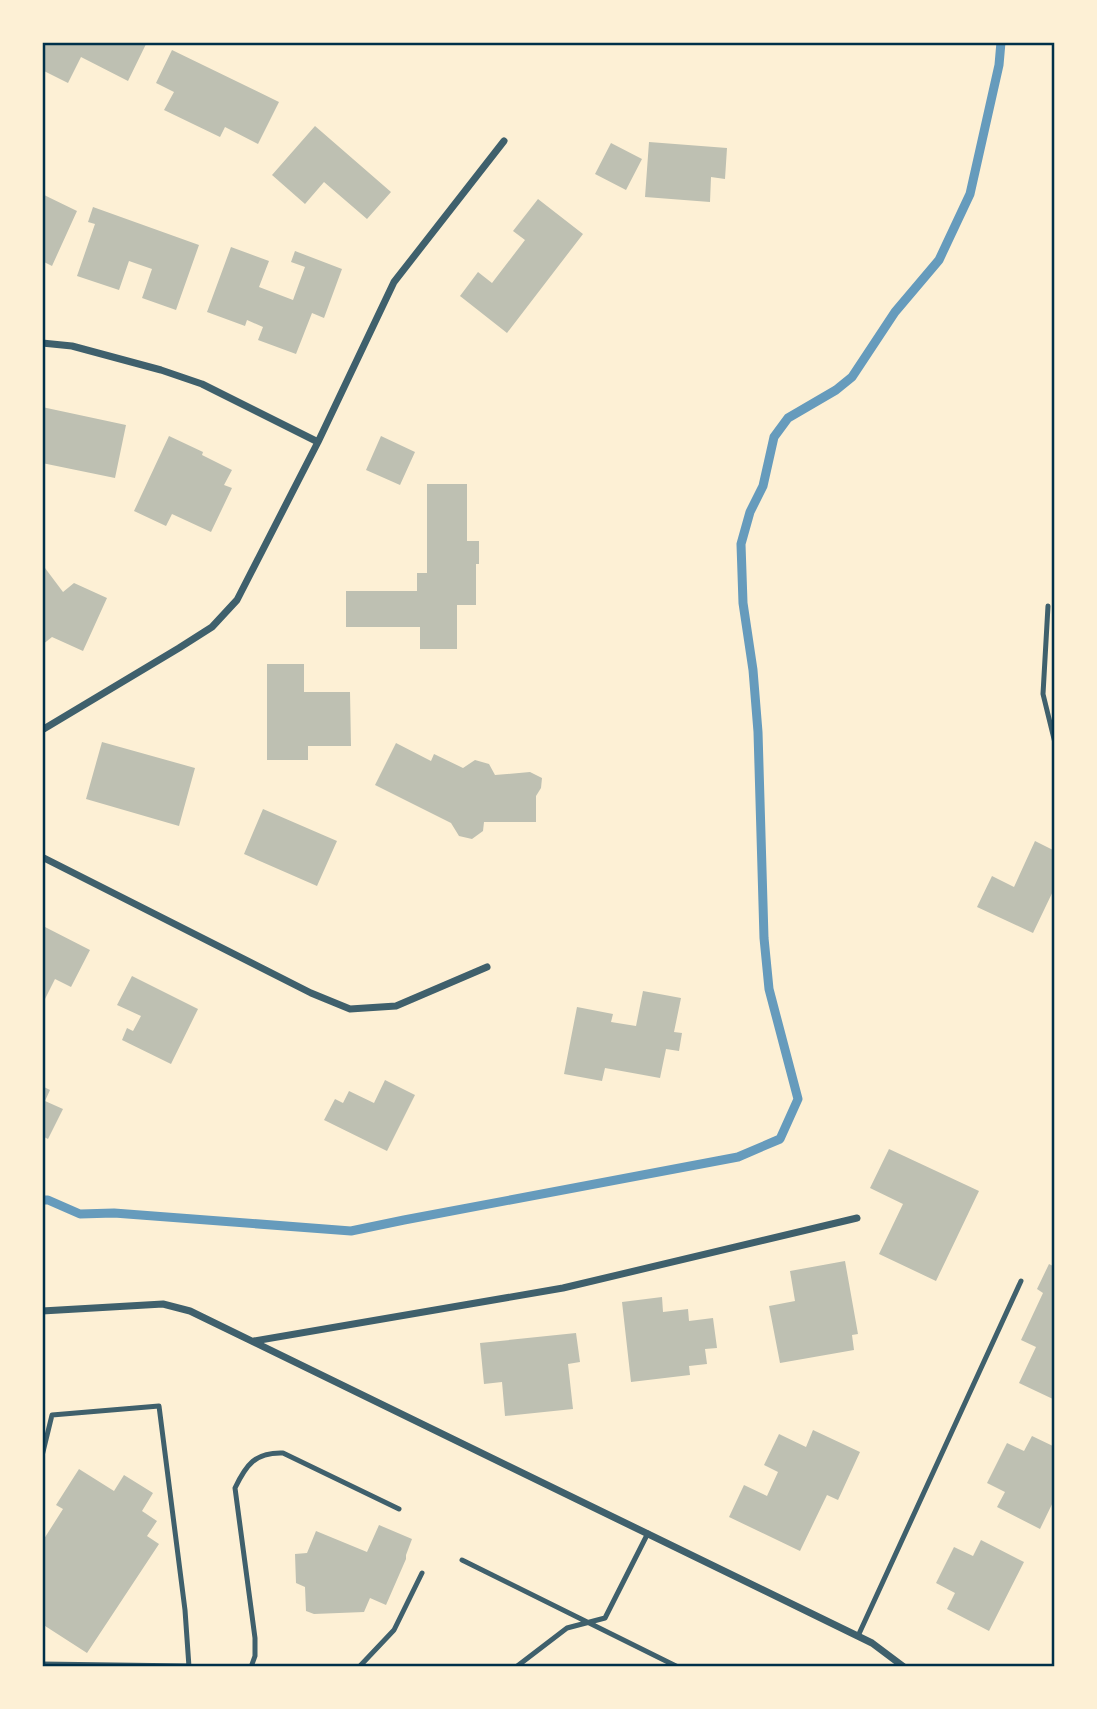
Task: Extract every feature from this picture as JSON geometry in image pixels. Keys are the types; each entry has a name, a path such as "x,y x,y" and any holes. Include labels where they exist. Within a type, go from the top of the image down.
{"street":[{"path":"42,730 212,627 237,600 318,442 394,282 504,141"},
{"path":"42,343 72,346 202,384 318,442"},
{"path":"42,857 311,993 350,1009 396,1006 487,967"},
{"path":"253,1341 563,1288 857,1218"},
{"path":"42,1311 163,1304 191,1311 858,1636 904,1667"}],"lane":[{"path":"1048,606 1043,694 1055,743"},
{"path":"858,1636 1021,1281"},
{"path":"42,1456 52,1415 159,1406 185,1610 189,1667 42,1664"},
{"path":"251,1667 255,1656 254,1638 235,1488 247,1467 257,1457 269,1453 283,1453 399,1509"},
{"path":"516,1667 567,1628 605,1618 648,1533"},
{"path":"462,1560 678,1667"},
{"path":"359,1667 394,1630 422,1573"}],"building":[{"path":"46,42 147,42 128,81 81,57 68,83 42,70 42,50"},
{"path":"172,50 279,102 258,144 225,127 220,137 164,110 174,92 156,83"},
{"path":"315,126 391,192 367,219 324,182 305,204 272,175"},
{"path":"649,142 727,148 725,179 711,177 710,202 645,197"},
{"path":"611,143 642,159 626,190 595,174"},
{"path":"42,194 77,211 52,266 42,261"},
{"path":"538,199 583,234 507,333 460,296 478,272 492,283 525,240 513,231"},
{"path":"93,207 199,245 176,310 142,298 152,269 129,261 119,290 77,276 95,224 88,222"},
{"path":"231,247 269,261 259,287 293,300 305,267 291,262 295,251 342,269 324,318 312,313 296,354 258,340 263,327 247,320 245,326 207,312"},
{"path":"42,407 126,425 115,478 42,463"},
{"path":"169,436 232,470 224,485 232,488 211,532 172,514 166,526 134,511"},
{"path":"381,436 415,452 400,485 366,470"},
{"path":"427,484 467,484 467,541 479,541 476,605 457,605 457,649 420,649 420,627 346,627 346,591 417,591 417,573 427,573"},
{"path":"42,564 63,592 74,583 107,598 83,651 52,637 42,645"},
{"path":"267,664 304,664 304,692 350,692 351,746 308,746 308,760 267,760"},
{"path":"102,742 195,768 179,826 86,799"},
{"path":"396,743 431,761 434,754 463,768 475,760 489,764 495,775 530,772 542,778 541,788 536,796 536,822 484,822 483,831 472,839 459,836 451,823 375,785"},
{"path":"263,809 337,841 317,886 244,854"},
{"path":"1035,841 1055,851 1055,887 1033,933 977,907 992,876 1014,887"},
{"path":"45,927 90,950 71,987 55,979 42,1005 42,933"},
{"path":"132,976 198,1009 171,1064 122,1040 127,1028 133,1031 141,1016 117,1005"},
{"path":"643,991 681,998 674,1032 682,1033 679,1051 666,1049 660,1078 605,1068 602,1081 564,1074 577,1007 613,1014 611,1022 636,1026"},
{"path":"385,1080 415,1095 387,1151 324,1120 335,1099 343,1103 349,1091 374,1103"},
{"path":"42,1086 50,1090 45,1101 63,1109 48,1139 42,1136"},
{"path":"889,1149 979,1191 936,1281 879,1254 903,1204 870,1188"},
{"path":"845,1261 858,1334 852,1335 854,1350 780,1363 769,1306 795,1301 790,1271"},
{"path":"1049,1264 1055,1267 1055,1400 1019,1383 1036,1347 1021,1340 1043,1293 1037,1289"},
{"path":"662,1297 663,1312 688,1309 689,1321 713,1318 717,1348 705,1349 707,1364 689,1366 690,1375 631,1382 622,1302"},
{"path":"576,1333 580,1362 568,1364 573,1409 505,1416 502,1382 484,1384 480,1343"},
{"path":"813,1430 860,1452 838,1500 827,1495 800,1551 729,1517 744,1485 767,1496 778,1472 764,1465 779,1434 806,1447"},
{"path":"1032,1436 1055,1447 1055,1498 1040,1529 997,1507 1005,1492 987,1483 1007,1443 1024,1451"},
{"path":"79,1469 114,1491 124,1475 153,1493 142,1511 157,1521 147,1536 159,1544 87,1653 42,1624 42,1542 63,1509 56,1505"},
{"path":"379,1525 412,1539 386,1605 370,1598 364,1612 314,1614 306,1611 305,1587 296,1583 295,1554 307,1553 316,1531 367,1552"},
{"path":"981,1540 1024,1562 989,1631 947,1609 955,1593 936,1583 954,1547 973,1556"}],"waterway":[{"path":"42,1200 80,1214 114,1213 351,1231 738,1157 780,1139 798,1099 769,989 764,938 758,732 753,670 743,603 741,544 750,512 763,486 774,437 788,418 836,390 852,377 895,312 939,260 970,194 999,65 1001,42"}]}
